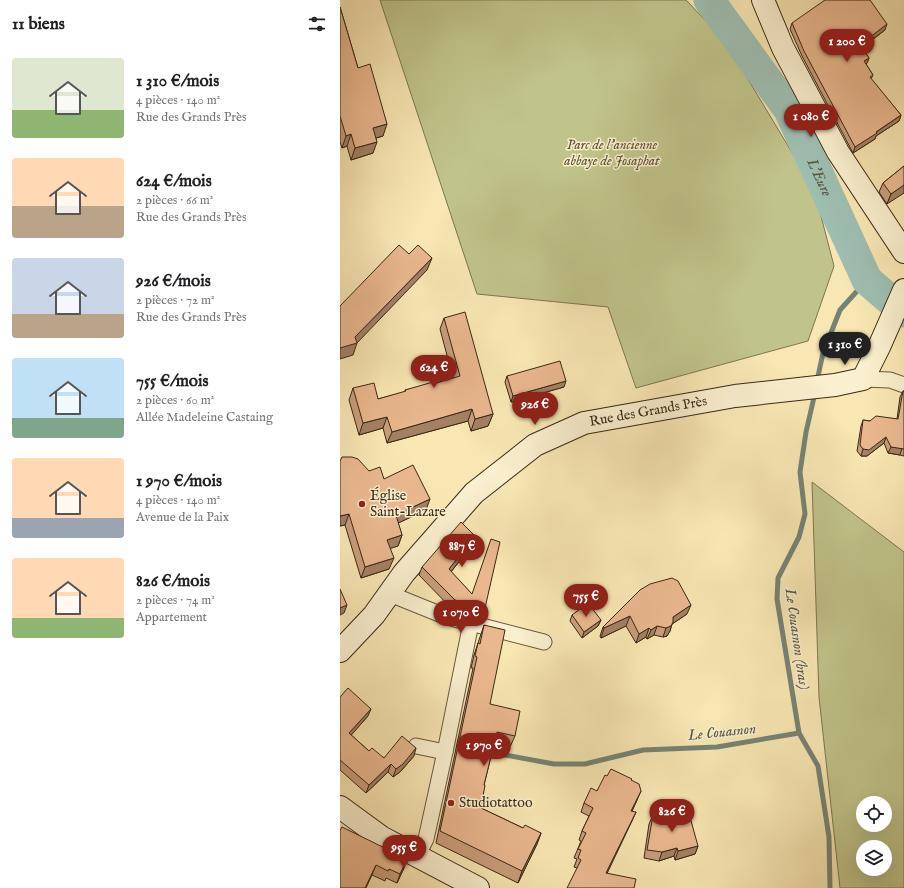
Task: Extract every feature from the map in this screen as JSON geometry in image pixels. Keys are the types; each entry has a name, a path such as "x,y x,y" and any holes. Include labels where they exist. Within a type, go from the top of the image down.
{"street":[{"path":"763,0 783,48 838,152 904,252"},
{"path":"863,379 904,290"},
{"name":"Rue des Grands Près","path":"340,651 374,615 404,573 474,493 534,445 584,423 735,396 835,385 863,379 890,380 904,385"},
{"path":"390,594 447,617 544,642"},
{"path":"417,857 426,838 471,623"},
{"path":"416,746 445,752"},
{"path":"340,808 381,837 478,888"}],"green space":[{"name":"Parc de l'ancienne abbaye de Josaphat","path":"380,0 686,0 725,41 814,189 834,266 808,341 636,388 608,307 477,294"},
{"path":"812,482 904,552 904,888 840,888 819,697"}],"building":[{"path":"825,0 870,0 887,24 860,45 869,58 864,61 873,75 870,77 901,115 855,147 804,51 792,23"},
{"path":"340,7 358,68 370,64 387,124 373,128 377,142 355,148 351,134 346,136 340,116"},
{"path":"904,166 904,185 891,194 883,183"},
{"path":"399,245 409,254 418,245 432,258 355,337 357,343 340,348 340,306"},
{"path":"465,312 493,414 475,419 472,409 392,432 387,417 363,423 353,388 374,383 378,399 433,382 433,384 460,376 444,318"},
{"path":"560,361 566,381 513,396 507,376"},
{"path":"903,391 904,449 891,447 886,437 869,450 863,449 860,445 863,420 870,421 876,416 898,419"},
{"path":"342,457 352,457 358,459 369,471 380,467 384,479 413,465 430,499 396,515 402,535 387,540 394,558 365,567 349,514 340,516 340,461"},
{"path":"461,522 475,536 449,569 472,594 491,539 500,542 485,608 455,600 422,567"},
{"path":"672,578 678,581 691,605 673,617 671,626 666,628 657,626 651,630 649,628 639,634 630,616 604,628 603,627 640,590 650,584"},
{"path":"340,589 347,605 340,608"},
{"path":"588,603 601,620 584,632 572,615"},
{"path":"484,625 505,630 490,704 520,711 515,736 497,732 484,785 481,808 523,828 525,825 541,833 522,871 440,831 477,657 475,656 478,643 480,644"},
{"path":"348,688 371,709 349,733 369,751 372,748 384,758 402,736 416,748 403,764 396,769 391,764 369,785 340,760 340,697"},
{"path":"611,769 639,784 641,791 631,811 636,812 606,873 636,879 634,888 567,888 581,860 578,858 581,850 578,849 586,833 582,831 593,808 584,803 591,788 597,791 605,775 607,776"},
{"path":"688,810 698,846 678,851 677,848 662,852 647,850 653,815 667,817"},
{"path":"342,827 407,859 400,874 389,869 388,871 376,865 365,888 340,888 340,830"}],"waterway":[{"name":"L'Eure","path":"709,0 789,110 867,280 904,312"},
{"name":"Le Couasnon (bras)","path":"817,381 823,353 840,310 867,280"},
{"name":"Le Couasnon (bras)","path":"815,393 806,432 800,472 805,514 799,537 778,578 777,599 799,733 818,766 829,837 830,888"},
{"name":"Le Couasnon","path":"489,752 554,764 585,764 643,750 717,747 799,733"}],"place":[{"name":"Église Saint-Lazare","path":"362,504"},
{"name":"Studiotattoo","path":"451,803"}]}
